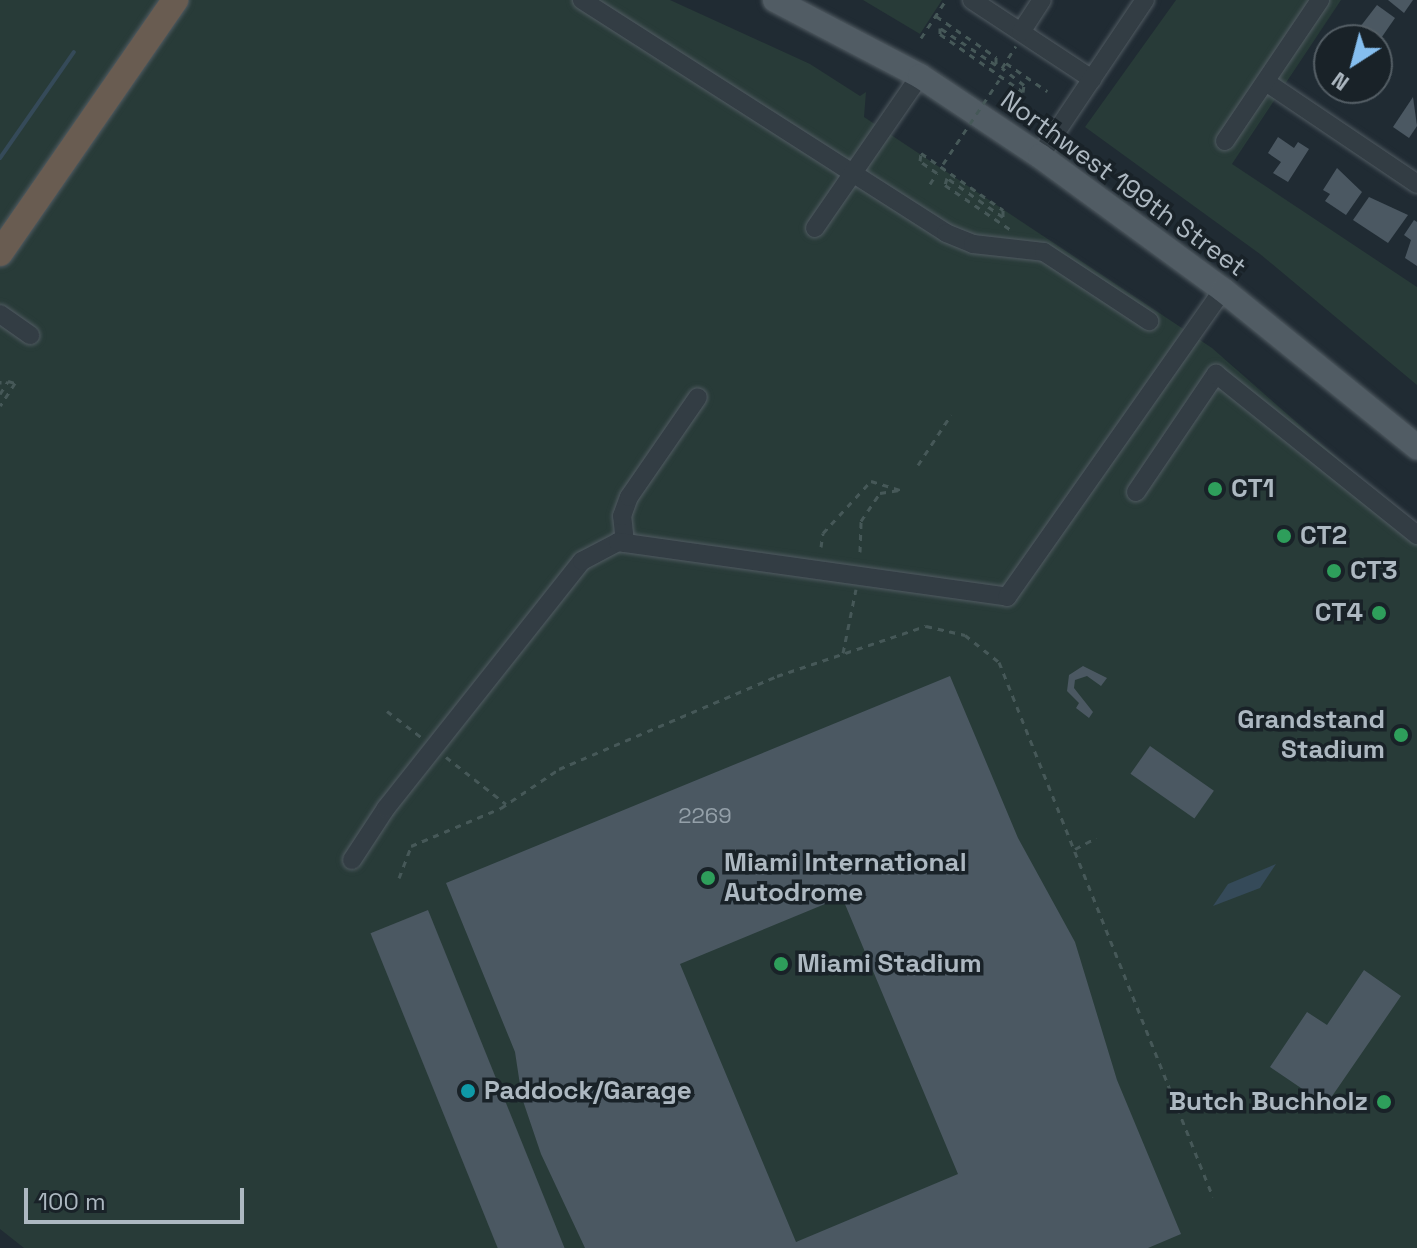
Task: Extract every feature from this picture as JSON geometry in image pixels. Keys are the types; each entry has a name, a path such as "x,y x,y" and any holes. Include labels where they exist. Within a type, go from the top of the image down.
{"highway":[{"path":"0,253 175,0"}],"main road":[{"name":"Northwest 199th Street","path":"775,0 920,76 1040,156 1223,290 1417,447"}],"street":[{"path":"582,0 958,239 1039,250 1064,262 1149,321"},
{"path":"972,0 1019,38 1092,79"},
{"path":"1019,38 1042,0"},
{"path":"1040,156 1145,0"},
{"path":"1225,141 1320,0"},
{"path":"815,228 920,76"},
{"path":"1266,82 1417,184"},
{"path":"352,860 386,808 582,561 625,543 1007,597 1223,290"},
{"path":"0,314 30,335"},
{"path":"1136,492 1216,374 1417,535"},
{"path":"625,543 622,516 629,497 698,397"}],"path":[{"path":"921,38 946,0"},
{"path":"936,16 996,57 996,65 940,28 940,34 1023,92 1024,85 1002,68 1019,38"},
{"path":"1006,63 1047,91"},
{"path":"942,166 1000,78"},
{"path":"930,184 937,173 918,155 942,166 1003,210 1003,217 947,178 945,185 1011,230"},
{"path":"0,394 8,381 15,383 0,406"},
{"path":"918,465 951,415"},
{"path":"821,547 823,533 871,481 901,490 880,493 861,521 860,552"},
{"path":"843,654 857,586"},
{"path":"399,878 411,846 506,804 551,772 777,676 926,626 965,635 994,659 1075,849 1213,1197"},
{"path":"387,711 424,740"},
{"path":"443,755 506,804"},
{"path":"1075,849 1096,838"}],"green space":[{"name":"Miami International Autodrome","path":"0,0 670,0 810,64 860,96 866,92 864,117 1212,348 1417,528 1417,1248 24,1248 0,1229"},
{"path":"863,0 942,0 920,34"},
{"path":"1176,0 1341,0 1325,24 1313,24 1313,42 1232,164 1417,287 1417,385 1260,254 1085,127"}],"water":[{"path":"1276,864 1260,888 1213,906 1228,884"}],"building":[{"path":"1388,0 1413,0 1404,13"},
{"path":"1377,5 1395,18 1391,24 1362,24"},
{"path":"1413,97 1417,126 1409,138 1393,127"},
{"path":"1278,137 1294,148 1298,142 1309,149 1288,182 1273,173 1281,162 1268,153"},
{"path":"1337,168 1362,192 1346,215 1325,201 1330,194 1323,190"},
{"path":"1369,197 1408,215 1388,243 1353,220"},
{"path":"1414,220 1417,222 1417,266 1405,258 1411,240 1404,235"},
{"path":"1083,666 1107,678 1101,686 1087,676 1075,680 1074,688 1093,712 1089,718 1076,708 1079,703 1067,691 1069,675"},
{"name":"Miami Stadium","path":"950,676 1018,838 1075,942 1117,1080 1181,1234 1148,1248 585,1248 541,1154 522,1098 515,1052 446,883","holes":["842,897 958,1174 796,1242 680,964"]},
{"path":"1150,746 1214,791 1194,819 1130,774"},
{"name":"Paddock/Garage","path":"428,910 565,1248 498,1248 371,933"},
{"path":"1364,970 1401,996 1326,1105 1270,1067 1307,1012 1327,1025"}],"waterway":[{"path":"0,158 74,52"}],"place":[{"name":"CT1","path":"1215,489"},
{"name":"CT2","path":"1284,536"},
{"name":"CT3","path":"1334,571"},
{"name":"CT4","path":"1379,613"},
{"name":"Grandstand Stadium","path":"1401,735"},
{"name":"Miami International Autodrome","path":"708,878"},
{"name":"Miami Stadium","path":"781,964"},
{"name":"Paddock/Garage","path":"468,1091"},
{"name":"Butch Buchholz","path":"1384,1102"}]}
